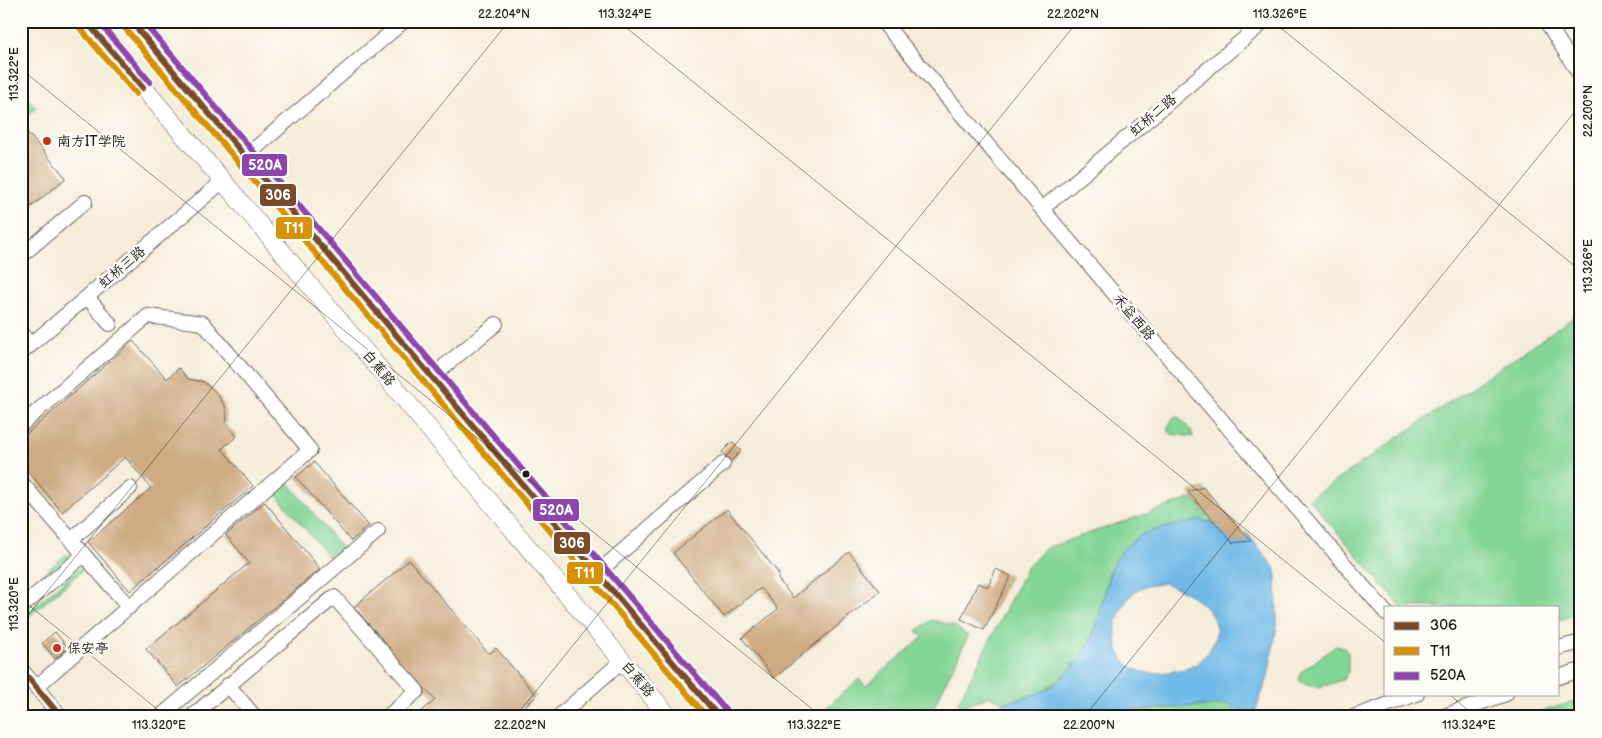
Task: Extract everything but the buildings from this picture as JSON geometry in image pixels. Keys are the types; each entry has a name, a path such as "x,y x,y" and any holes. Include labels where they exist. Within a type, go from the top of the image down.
{"main road":[{"name":"白蕉路","path":"86,21 223,181 669,717"},
{"path":"131,21 719,717"}],"street":[{"path":"245,157 404,21"},
{"name":"禾益西路","path":"882,21 1384,611"},
{"name":"虹桥二路","path":"1042,209 1265,21"},
{"path":"1546,21 1581,77"},
{"name":"虹桥三路","path":"26,349 223,181"},
{"path":"21,256 85,202"},
{"path":"87,297 117,332"},
{"path":"21,425 117,332 148,316 203,323 310,450 36,687"},
{"path":"431,377 496,324"},
{"path":"21,334 26,349"},
{"path":"597,573 724,464"},
{"path":"21,482 129,607"},
{"path":"71,540 130,488"},
{"path":"162,715 378,531"},
{"path":"21,607 84,555"},
{"path":"191,717 334,597 417,691 387,717"},
{"path":"1560,647 1581,642"},
{"path":"558,717 622,661"},
{"path":"21,669 61,717"},
{"path":"1560,676 1581,670"},
{"path":"228,685 255,717"},
{"path":"1373,710 1383,703 1388,696"},
{"path":"1353,717 1412,696"},
{"path":"1441,717 1500,696"}],"green space":[{"path":"21,91 36,108 22,120 21,119"},
{"path":"1581,312 1581,613 1560,619 1560,606 1400,606 1309,499"},
{"path":"1174,417 1178,417 1191,430 1193,437 1171,434 1167,428"},
{"path":"288,482 343,550 331,560 275,493"},
{"path":"1193,498 1217,525 1110,569 1098,622 1085,652 1059,680 1037,695 1004,702 990,696 961,707 958,703 1026,569 1046,548"},
{"path":"67,554 71,559 21,601 21,592"},
{"path":"81,567 83,570 27,618 24,615"},
{"path":"931,620 955,626 968,636 929,717 816,717 859,679 866,686 923,637 917,631"},
{"path":"1336,646 1344,648 1348,653 1348,671 1344,679 1315,687 1304,684 1299,680 1301,672"},
{"path":"1581,700 1581,717 1521,717"},
{"path":"1231,704 1236,710 1227,717 1087,717 1083,713"}],"water":[{"path":"1201,520 1248,534 1276,570 1277,625 1268,677 1255,712 1236,710 1231,704 1083,713 1065,717 963,717 965,712 1026,698 1049,688 1059,681 1078,661 1092,637 1110,574 1120,554 1128,545 1144,534","holes":["1164,583 1177,588 1201,603 1210,613 1215,623 1216,635 1212,647 1198,663 1185,669 1157,673 1135,669 1122,658 1116,637 1116,626 1124,605 1130,596 1138,589 1144,587"]}],"transit line":[{"name":"306","path":"86,21 143,88"},
{"name":"520A","path":"98,21 150,82"},
{"name":"306","path":"131,21 719,717"},
{"name":"520A","path":"143,21 726,711"},
{"name":"T11","path":"79,27 136,94"},
{"name":"T11","path":"124,27 707,717"},
{"name":"306","path":"21,669 61,717"}],"place":[{"name":"南方IT学院","path":"47,141"},
{"name":"保安亭","path":"57,648"}]}
